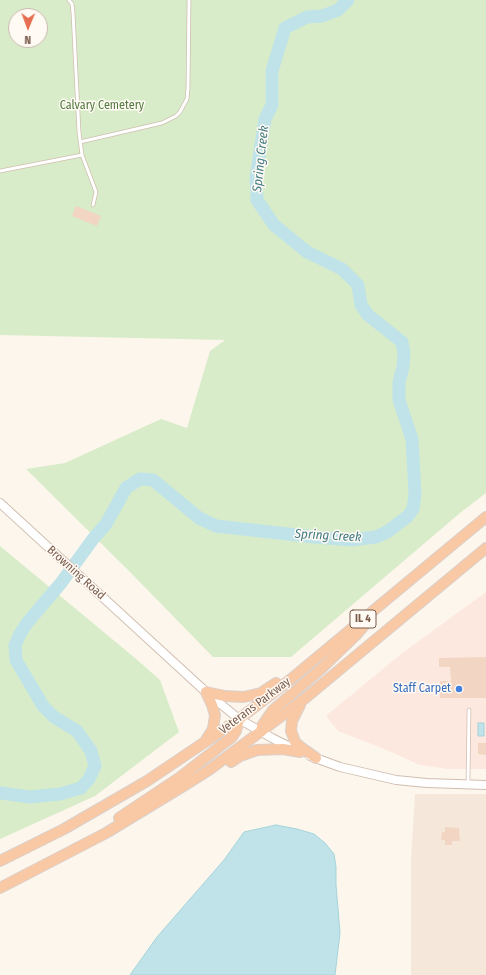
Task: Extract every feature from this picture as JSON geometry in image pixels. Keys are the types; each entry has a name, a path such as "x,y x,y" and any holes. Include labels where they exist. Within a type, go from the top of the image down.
{"highway":[{"name":"Veterans Parkway","path":"0,861 58,832 114,801 165,770 239,719 329,647 486,517"},
{"name":"Veterans Parkway","path":"0,888 73,851 131,819 203,774 303,700 486,548"},
{"path":"261,732 262,726 273,710 321,669 356,635 386,600"},
{"path":"206,692 236,697 252,696 261,693 271,687 316,651 329,647"},
{"path":"203,744 211,733 215,721 214,710 206,692"},
{"path":"303,700 293,717 291,731 295,742 316,758"},
{"path":"73,851 179,778 216,750 232,737 236,731 239,719"},
{"path":"165,798 181,795 240,756 247,753 267,749 284,749 300,752"}],"street":[{"name":"Browning Road","path":"0,503 206,692 239,719 261,732 300,752 340,767 396,780 427,783 486,785"}],"lane":[{"path":"69,0 72,2 80,142 82,155 96,192 93,205"},
{"path":"80,142 162,123 176,116 180,112 187,99 188,88 189,0"},
{"path":"0,171 82,155"},
{"path":"468,785 469,710"}],"shaded area":[{"path":"486,592 486,769 448,769 420,765 338,731 326,716 401,654"},
{"path":"415,794 486,794 486,975 411,975 411,859"}],"green space":[{"name":"Calvary Cemetery","path":"0,0 486,0 486,493 460,513 291,657 213,657 26,469 65,463 161,419 187,428 210,351 225,340 0,335"},
{"path":"0,546 160,680 179,732 95,796 0,839"}],"water":[{"path":"478,723 484,723 484,736 478,736"},
{"path":"276,825 314,834 325,843 334,854 340,933 335,975 130,975 157,937 224,860 244,832"}],"building":[{"path":"76,206 101,216 97,226 72,216"},
{"path":"486,657 486,698 440,698 440,681 451,681 450,667 439,667 439,658"},
{"path":"478,743 486,743 486,755 478,754"},
{"path":"445,827 459,828 460,841 452,841 452,845 445,845 445,840 441,840 442,832 445,832"}],"waterway":[{"name":"Spring Creek","path":"0,793 30,797 60,794 81,788 89,779 95,766 91,751 77,731 54,717 43,706 16,660 15,645 27,623 61,583 93,539 106,524 126,488 140,479 153,480 199,518 216,526 351,540 376,537 387,532 408,516 413,509 415,494 412,439 399,400 399,382 403,367 404,353 402,342 368,315 361,305 358,285 342,269 307,252 274,225 257,200 256,178 265,119 272,105 272,71 285,28 307,17 322,16 338,10 348,0"}],"place":[{"name":"Staff Carpet","path":"459,689"}]}
